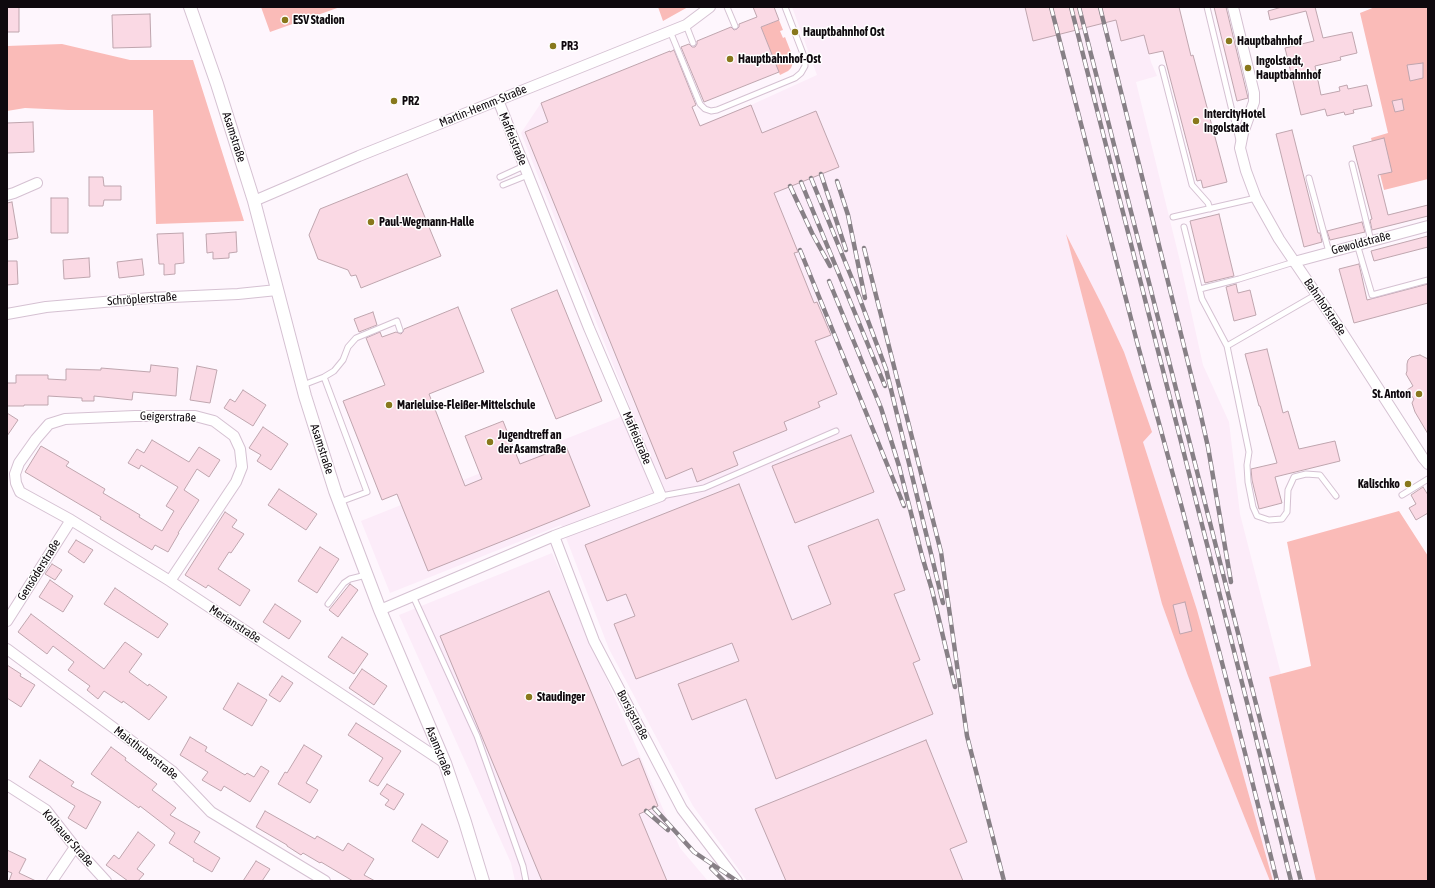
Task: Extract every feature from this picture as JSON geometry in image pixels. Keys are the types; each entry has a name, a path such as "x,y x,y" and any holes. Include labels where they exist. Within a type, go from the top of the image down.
{"street":[{"name":"Asamstraße","path":"190,7 217,84 254,201 302,386 339,503 380,610 445,763 466,822 483,881"},
{"name":"Martin-Hemm-Straße","path":"254,201 359,156 670,32 686,25 710,7"},
{"name":"Bahnhofstraße","path":"1233,7 1254,93 1254,102 1240,143 1240,152 1256,198 1269,223 1294,262 1317,294 1422,458 1428,464"},
{"name":"Maffeistraße","path":"498,100 589,328 661,496"},
{"path":"7,194 14,193 38,183"},
{"name":"Gewoldstraße","path":"1294,262 1428,226"},
{"name":"Schröplerstraße","path":"7,314 46,307 142,298 238,294 277,290"},
{"name":"Geigerstraße","path":"14,486 15,474 19,463 36,439 49,424 65,419 135,416 194,416 214,421 219,424 234,436 240,449 242,466 236,482 170,581"},
{"name":"Merianstraße","path":"14,486 170,581 445,763"},
{"path":"380,610 554,536 661,496"},
{"name":"Gensöderstraße","path":"7,621 71,520"},
{"name":"Borsigstraße","path":"554,536 594,641 682,809 737,881"},
{"name":"Maisthuberstraße","path":"7,649 172,771 211,812 325,881"},
{"name":"Kothauer Straße","path":"7,785 46,810 75,847 106,881"},
{"path":"52,881 75,847"}],"lane":[{"path":"727,7 735,26"},
{"path":"670,32 700,104 705,109 711,111 717,110 795,78 802,73 805,66 805,59 785,7"},
{"name":"Bahnhofstraße","path":"1207,7 1240,143"},
{"path":"686,25 693,43"},
{"path":"1162,68 1192,185 1208,203 1210,209"},
{"path":"1352,164 1371,241"},
{"path":"500,177 526,171"},
{"path":"503,186 526,171"},
{"path":"1309,178 1329,252"},
{"path":"1173,217 1256,198"},
{"path":"1184,227 1202,299 1227,346 1249,452 1247,465 1248,482 1253,507 1257,516 1269,520 1282,519 1287,512 1288,490 1294,477 1306,474 1320,475 1336,496"},
{"path":"1357,244 1372,295 1428,280"},
{"path":"1200,289 1294,262"},
{"path":"1227,346 1317,294"},
{"path":"302,386 334,371 343,360 348,347 356,338 397,321 400,330"},
{"path":"324,377 368,492 339,503"},
{"path":"661,496 704,488 836,431"},
{"path":"1402,495 1428,479"},
{"path":"328,604 344,582 366,574"},
{"path":"413,596 477,736 523,866 526,881"}],"shaded area":[{"name":"ESV Stadion","path":"261,7 340,7 270,32"},
{"path":"658,7 688,7 663,21"},
{"path":"792,7 1137,7 1151,62 1157,76 1136,82 1179,257 1203,365 1229,422 1240,514 1281,674 1269,677 1316,881 747,881 693,806 609,649 561,525 390,593 361,521 618,418 630,407 521,133 541,103 670,51 700,125 751,105 817,75"},
{"path":"1375,7 1428,7 1428,179 1384,190 1371,138 1388,133 1360,13"},
{"path":"779,20 783,30 780,31 783,38 785,37 794,60 791,68 780,75 761,27"},
{"path":"62,44 130,60 193,60 244,221 156,224 153,110 68,110 25,108 7,111 7,46"},
{"path":"1066,234 1124,352 1152,432 1143,442 1197,610 1273,881 1270,881 1188,676 1162,604"},
{"path":"1399,511 1428,556 1428,881 1316,881 1269,677 1311,666 1287,542"},
{"name":"Staudinger","path":"552,553 680,848 708,881 515,881 511,863 399,615"}],"building":[{"path":"7,7 19,7 19,32 7,32"},
{"name":"Hauptbahnhof-Ost","path":"753,7 774,7 779,20 761,27 779,72 704,102 681,47 689,44 692,47 695,47 697,41 731,27 734,30 737,29 739,24 757,17"},
{"path":"1025,7 1179,7 1191,56 1193,55 1227,182 1203,188 1201,180 1197,181 1163,51 1149,54 1144,35 1121,41 1116,20 1033,41"},
{"path":"1214,7 1226,7 1248,98 1237,101"},
{"path":"1282,7 1315,7 1323,38 1352,32 1357,53 1340,57 1341,60 1315,66 1321,95 1340,91 1339,87 1347,85 1348,89 1367,85 1372,106 1353,110 1354,113 1345,115 1344,112 1327,116 1325,109 1301,115 1285,48 1314,41 1306,11 1270,20 1268,11"},
{"path":"150,14 151,47 113,48 112,15"},
{"path":"674,50 696,105 692,107 700,126 751,105 762,133 816,111 839,167 774,193 798,252 794,253 814,303 817,302 831,335 815,341 837,394 818,402 820,407 784,422 787,430 733,452 738,465 697,482 692,468 666,479 525,132 548,122 541,103"},
{"path":"1423,63 1423,78 1410,81 1407,65"},
{"path":"1402,99 1404,110 1395,112 1392,101"},
{"path":"33,122 34,152 7,153 7,123"},
{"path":"1292,130 1318,233 1320,233 1322,242 1304,247 1276,134"},
{"path":"1384,138 1392,172 1378,175 1388,215 1428,205 1428,216 1372,230 1370,220 1372,219 1353,146"},
{"name":"Paul-Wegmann-Halle","path":"407,174 441,256 361,288 356,275 351,276 348,270 318,259 309,235 320,209"},
{"path":"89,177 103,177 104,186 121,186 121,200 104,200 103,206 89,206"},
{"path":"51,198 68,198 68,233 51,233"},
{"path":"12,202 18,238 7,240 7,203"},
{"path":"1219,214 1234,276 1205,283 1190,221"},
{"path":"1362,222 1365,232 1330,240 1327,231"},
{"path":"236,232 237,252 229,253 229,258 213,259 213,252 207,253 206,234"},
{"path":"183,233 184,263 175,264 175,274 164,275 164,264 159,264 157,234"},
{"path":"1428,236 1428,247 1374,261 1371,251"},
{"path":"89,258 90,277 64,279 63,260"},
{"path":"142,259 144,275 119,278 117,262"},
{"path":"7,261 17,261 18,284 7,285"},
{"path":"1359,264 1367,300 1428,284 1428,303 1354,323 1339,269"},
{"path":"1236,284 1238,293 1250,290 1256,315 1234,321 1226,287"},
{"path":"557,290 602,401 556,419 511,309"},
{"path":"458,307 484,372 429,394 465,486 482,479 465,436 503,421 520,464 566,446 590,506 428,571 397,494 382,500 343,401 385,385 366,338 380,332 382,337 396,332 401,334 404,329"},
{"path":"373,312 377,325 359,332 354,319"},
{"path":"1267,349 1283,413 1288,411 1299,449 1335,441 1340,461 1275,477 1282,503 1259,509 1251,469 1277,463 1259,406 1245,354"},
{"name":"St. Anton","path":"1420,355 1428,359 1428,434 1415,412 1412,403 1414,399 1407,390 1413,386 1406,374 1408,360 1411,357"},
{"path":"151,365 178,368 176,396 133,392 132,400 94,396 94,401 82,401 82,398 48,396 48,405 7,406 7,383 16,383 16,375 48,375 48,379 66,380 66,369 101,370 101,368 150,372"},
{"path":"197,366 217,370 210,403 190,400"},
{"path":"243,390 266,405 253,426 224,408 230,399 235,402"},
{"path":"7,413 18,420 7,436"},
{"path":"263,427 288,444 271,470 257,461 261,455 249,448"},
{"path":"851,435 874,492 795,523 772,466"},
{"path":"152,440 189,462 199,447 220,460 209,477 197,469 184,490 199,500 168,552 155,545 152,550 100,519 101,517 25,472 41,446 69,462 66,466 105,489 103,493 140,515 139,517 162,531 174,511 166,506 178,487 141,465 139,469 128,463 137,449 144,453"},
{"path":"739,484 792,620 831,604 808,546 878,519 905,590 894,594 920,660 913,663 933,714 776,779 746,699 692,720 678,684 739,661 732,643 636,679 614,624 635,616 626,594 607,601 585,545"},
{"path":"1423,487 1428,495 1428,513 1416,520 1409,508 1416,504 1411,495"},
{"path":"279,489 317,514 306,530 268,505"},
{"path":"225,512 237,520 232,527 244,534 231,553 229,552 218,569 250,590 240,606 208,585 206,588 185,575"},
{"path":"76,540 93,550 84,563 68,552"},
{"path":"320,547 339,559 317,593 298,581"},
{"path":"52,564 62,570 55,580 45,574"},
{"path":"50,580 73,596 63,612 39,597"},
{"path":"350,584 358,590 338,617 329,610"},
{"path":"115,588 168,624 158,638 104,604"},
{"name":"Staudinger","path":"549,591 622,766 639,758 658,806 639,814 667,881 542,881 440,636"},
{"path":"1185,602 1192,631 1180,634 1173,605"},
{"path":"275,604 301,621 289,639 263,622"},
{"path":"31,614 104,669 125,642 142,654 129,672 148,686 149,684 167,697 149,720 123,701 122,703 104,691 98,699 87,690 90,686 68,670 74,662 53,646 47,654 18,632"},
{"path":"342,637 368,654 354,674 328,657"},
{"path":"7,665 21,674 20,676 35,685 21,707 7,698"},
{"path":"362,669 387,686 374,705 349,688"},
{"path":"282,676 293,683 280,702 269,695"},
{"path":"238,683 267,700 252,726 223,709"},
{"path":"356,723 401,751 378,786 369,781 383,758 348,735"},
{"path":"190,737 207,747 205,751 245,775 247,773 254,777 261,766 269,771 250,802 224,786 221,791 202,780 208,772 180,755"},
{"path":"926,740 967,842 950,849 963,881 786,881 755,809"},
{"path":"304,745 322,756 306,783 318,790 310,803 278,784 285,772 287,773"},
{"path":"111,747 126,758 125,760 157,784 152,790 176,808 170,815 200,832 194,842 220,858 212,872 193,861 194,859 169,843 175,833 140,806 139,808 91,774"},
{"path":"40,760 74,782 71,786 101,802 86,829 68,818 75,806 29,777"},
{"path":"387,784 404,794 394,810 385,805 389,800 380,794"},
{"path":"265,811 315,839 317,836 343,851 348,843 374,859 364,875 375,881 353,881 303,853 301,855 256,827"},
{"path":"422,824 448,841 438,858 412,841"},
{"path":"138,832 155,845 137,869 144,874 138,881 128,881 106,865 114,855 119,859"},
{"path":"7,850 26,859 19,873 36,881 9,881 12,873 7,871"},
{"path":"256,861 270,869 262,881 243,881"}],"railway":[{"path":"1051,7 1137,342 1234,709 1277,881"},
{"path":"1071,7 1291,881"},
{"path":"1079,7 1301,881"},
{"path":"1100,7 1199,407 1208,447 1231,582"},
{"path":"821,174 846,250"},
{"path":"811,178 855,286 886,369 943,603"},
{"path":"837,181 848,215 865,298"},
{"path":"801,182 885,386"},
{"path":"790,186 812,233 830,266"},
{"path":"864,248 941,552 967,736 1004,881"},
{"path":"800,250 904,506"},
{"path":"829,281 881,408 899,466 932,590 955,687"},
{"path":"654,808 694,852 737,881"},
{"path":"646,811 668,830"},
{"path":"711,868 724,881"}],"place":[{"name":"ESV Stadion","path":"285,20"},
{"name":"Hauptbahnhof Ost","path":"795,32"},
{"name":"Hauptbahnhof","path":"1229,41"},
{"name":"PR3","path":"553,46"},
{"name":"Hauptbahnhof-Ost","path":"730,59"},
{"name":"Ingolstadt, Hauptbahnhof","path":"1248,68"},
{"name":"PR2","path":"394,101"},
{"name":"IntercityHotel Ingolstadt","path":"1196,121"},
{"name":"Paul-Wegmann-Halle","path":"371,222"},
{"name":"St. Anton","path":"1419,394"},
{"name":"Marieluise-Fleißer-Mittelschule","path":"389,405"},
{"name":"Jugendtreff an der Asamstraße","path":"490,442"},
{"name":"Kalischko","path":"1408,484"},
{"name":"Staudinger","path":"529,697"}]}
